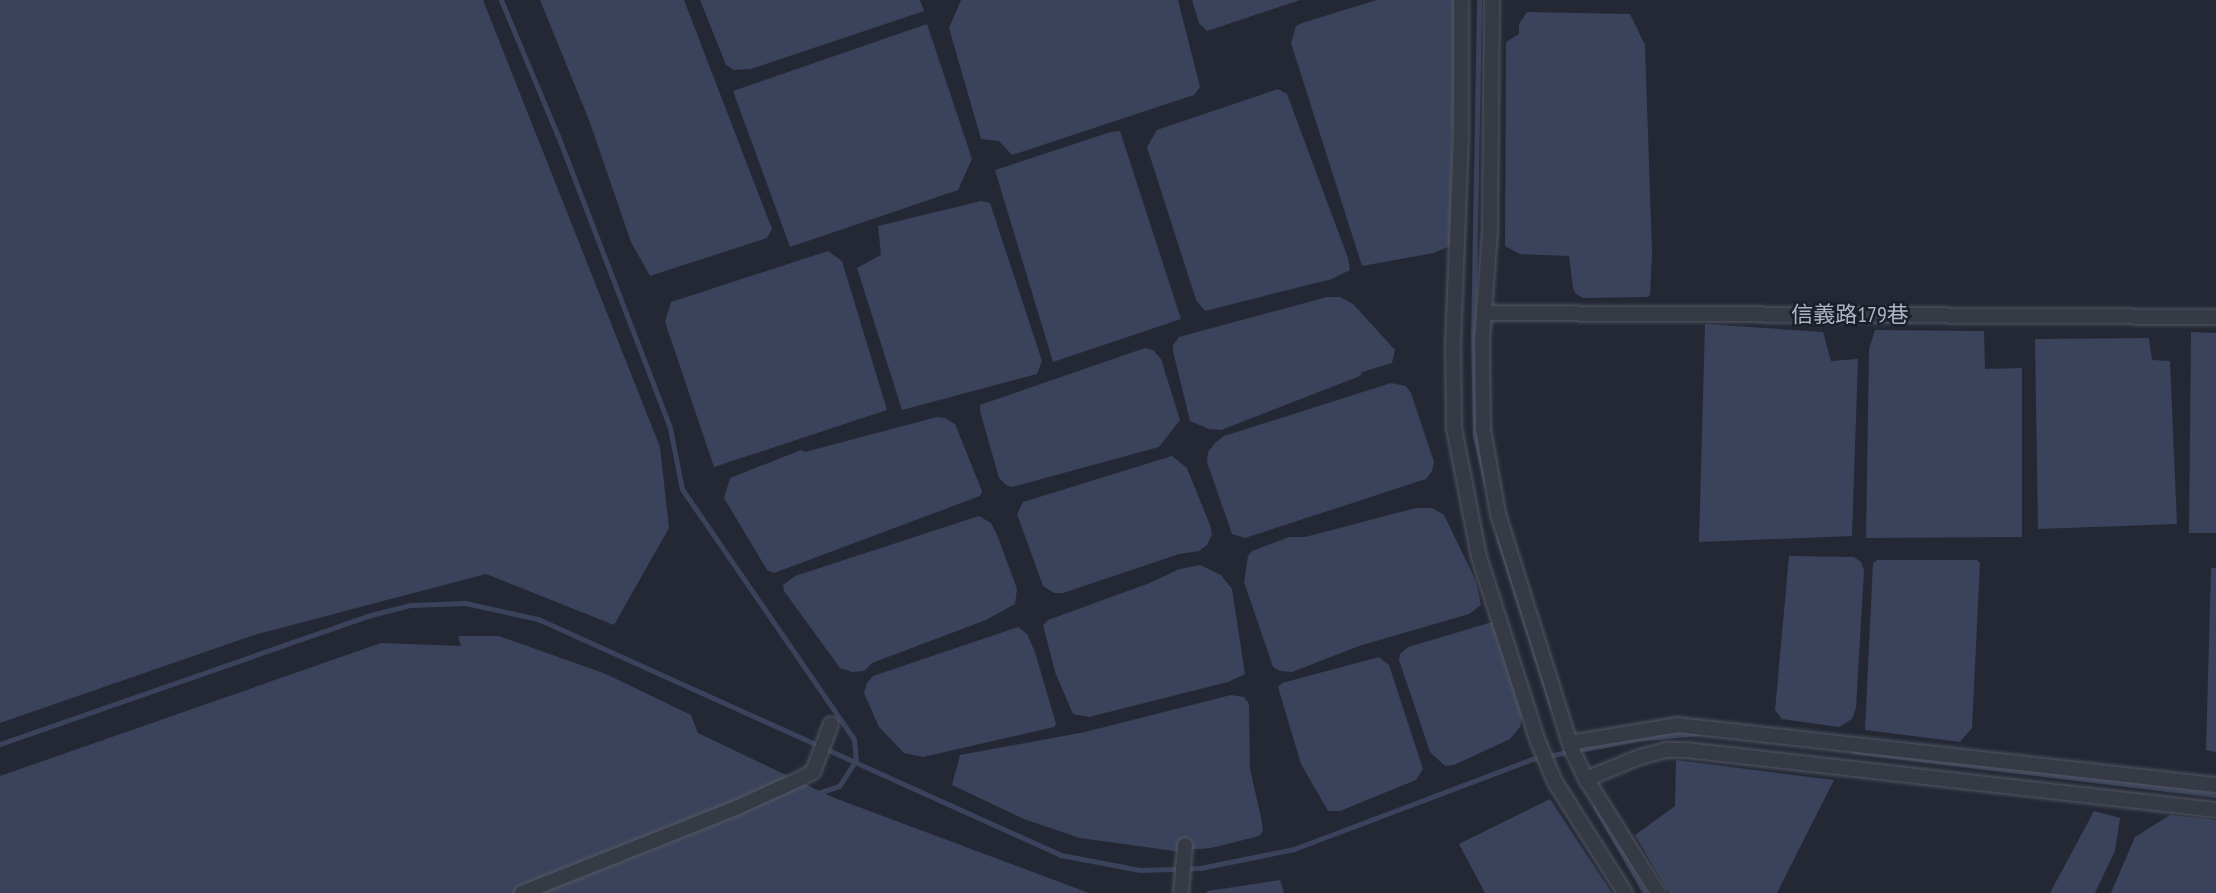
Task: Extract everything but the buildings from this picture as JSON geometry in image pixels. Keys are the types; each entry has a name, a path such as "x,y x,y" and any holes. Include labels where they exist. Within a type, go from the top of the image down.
{"street":[{"path":"1461,0 1461,137 1453,344 1454,428 1479,557 1537,739 1555,782 1625,893"},
{"path":"1492,0 1490,231 1482,340 1484,429 1498,514 1571,746 1584,774 1658,893"},
{"name":"信義路179巷","path":"1484,313 2216,317"},
{"path":"522,893 738,807 802,778 813,771 831,724"},
{"path":"1571,746 1677,725 2216,784"},
{"path":"1584,774 1666,750 1686,750 2216,810"},
{"path":"1181,893 1181,871 1185,849"}],"water":[{"path":"0,0 483,0 660,447 669,528 614,625 486,574 254,635 0,723"},
{"path":"540,0 684,0 772,229 767,238 650,276 631,242 589,120"},
{"path":"700,0 920,0 924,11 751,69 734,70 726,65"},
{"path":"961,0 1178,0 1200,87 1194,95 1012,155 999,141 981,139 949,28"},
{"path":"1192,0 1300,0 1207,31 1199,23"},
{"path":"1377,0 1456,0 1450,246 1434,253 1362,266 1291,43 1296,26 1302,23"},
{"path":"1527,12 1630,14 1645,45 1652,253 1650,295 1647,297 1583,298 1576,294 1573,288 1569,256 1520,254 1505,246 1506,42 1519,34 1519,24"},
{"path":"927,24 972,159 958,190 790,247 733,91"},
{"path":"1278,89 1287,94 1348,258 1350,270 1332,279 1205,311 1196,300 1147,147 1157,130"},
{"path":"1120,131 1181,319 1053,362 995,170"},
{"path":"981,201 990,203 1042,361 1037,374 902,410 857,268 881,255 878,226"},
{"path":"828,251 842,261 887,410 714,467 665,322 671,302"},
{"path":"1327,297 1340,297 1353,304 1395,350 1392,363 1362,372 1360,376 1221,430 1209,429 1190,421 1173,351 1173,345 1179,337"},
{"path":"1705,324 1823,332 1831,361 1858,359 1852,536 1699,542"},
{"path":"1875,330 1984,331 1985,369 2022,368 2022,537 1866,538 1869,349"},
{"path":"2191,332 2216,333 2216,533 2189,533"},
{"path":"2149,338 2152,360 2170,361 2177,524 2038,529 2035,339"},
{"path":"1145,348 1153,350 1161,359 1180,420 1159,447 1012,487 999,478 980,405"},
{"path":"1391,383 1406,386 1411,393 1434,462 1432,471 1426,479 1245,538 1232,534 1207,462 1208,452 1215,443 1224,436"},
{"path":"937,417 945,418 955,424 982,491 980,496 774,573 767,570 724,498 730,478 801,450 805,452"},
{"path":"1172,456 1187,468 1210,525 1212,534 1207,545 1199,551 1179,554 1063,593 1054,593 1043,586 1017,514 1023,502"},
{"path":"1416,508 1432,508 1444,515 1476,581 1481,605 1469,614 1359,646 1292,672 1280,671 1273,667 1244,582 1248,556 1252,551 1289,537 1305,537"},
{"path":"979,516 991,523 998,537 1017,589 1015,604 986,620 872,663 864,671 852,672 840,668 784,591 783,585 795,576"},
{"path":"1789,556 1854,557 1861,562 1864,570 1856,708 1852,719 1839,727 1782,719 1775,710"},
{"path":"1877,560 1977,560 1980,563 1972,728 1960,742 1865,730 1873,563"},
{"path":"1200,565 1221,575 1232,589 1245,674 1228,682 1089,717 1073,714 1055,672 1043,625 1048,620 1147,584 1180,569"},
{"path":"2211,568 2216,568 2216,752 2206,750"},
{"path":"1494,623 1499,628 1522,717 1520,727 1510,739 1454,765 1445,766 1430,752 1399,660 1400,654 1408,647"},
{"path":"1018,627 1027,634 1035,652 1056,724 1054,727 923,757 904,753 879,727 864,693 867,683 873,676"},
{"path":"458,636 499,636 606,674 691,715 698,733 832,797 1089,893 0,893 0,776 381,643 461,646"},
{"path":"1379,657 1389,665 1423,769 1416,780 1340,811 1328,811 1301,764 1278,687 1282,683"},
{"path":"1231,695 1244,697 1249,704 1250,769 1263,831 1259,836 1211,848 1174,851 1080,838 1024,819 952,785 960,755 1085,732"},
{"path":"1676,760 1834,780 1777,893 1669,893 1635,835 1675,806"},
{"path":"1550,799 1612,893 1485,893 1459,844"},
{"path":"2094,811 2120,818 2115,851 2095,893 2050,893"},
{"path":"2170,815 2216,820 2216,893 2111,893 2135,837"},
{"path":"1280,880 1284,893 1206,893 1208,891"}],"waterway":[{"path":"501,0 558,136 670,428 682,489 854,739 856,760 839,786 817,793"},
{"path":"1479,0 1473,329 1475,436 1486,483"},
{"path":"1498,536 1552,707"},
{"path":"0,744 367,616 410,605 465,603 538,619 1061,855 1140,870 1200,868 1294,849 1532,759 1636,739 1698,733"},
{"path":"1853,751 2216,795"},
{"path":"1595,806 1645,893"}]}
